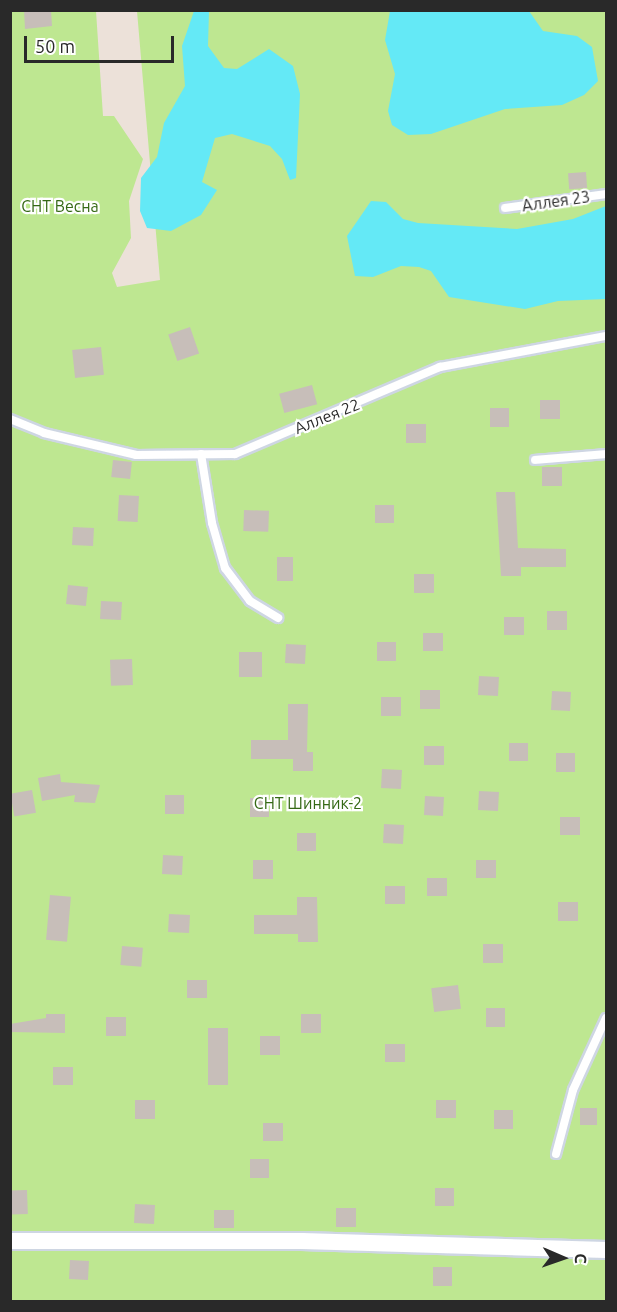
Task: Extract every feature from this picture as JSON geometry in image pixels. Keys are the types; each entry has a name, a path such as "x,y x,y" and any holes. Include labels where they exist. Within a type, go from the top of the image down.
{"street":[{"path":"10,1241 302,1241 606,1250"}],"lane":[{"name":"Аллея 23","path":"505,208 606,194"},
{"name":"Аллея 22","path":"10,420 44,433 136,455 235,454 440,367 606,336"},
{"path":"201,454 212,523 225,568 250,601 279,618"},
{"path":"535,460 606,454"},
{"path":"556,1154 573,1090 606,1018"}],"green space":[{"name":"СНТ Шинник-2","path":"10,11 96,11 103,116 114,116 143,159 129,201 131,238 112,273 117,287 160,280 137,11 606,11 606,1301 11,1301"}],"water":[{"path":"194,11 209,11 208,46 224,68 237,69 269,49 293,66 300,94 296,178 290,180 282,159 270,146 232,134 215,138 202,182 217,190 201,215 171,231 147,228 140,211 141,178 157,157 164,123 185,86 182,46"},
{"path":"390,11 529,11 543,31 577,36 592,47 598,81 584,95 562,105 505,109 431,134 408,135 392,125 388,111 395,74 385,40"},
{"path":"371,201 386,202 403,219 418,223 517,229 573,219 606,206 606,299 558,301 525,309 449,297 431,271 419,267 401,266 373,277 355,276 347,236"}],"building":[{"path":"24,10 51,10 52,26 25,29"},
{"path":"586,172 587,188 569,189 568,173"},
{"path":"190,327 199,353 177,361 168,334"},
{"path":"101,347 104,375 75,378 72,350"},
{"path":"312,385 317,404 284,413 279,394"},
{"path":"540,400 560,400 560,419 540,419"},
{"path":"490,408 509,408 509,427 490,427"},
{"path":"406,424 426,424 426,443 406,443"},
{"path":"113,460 132,462 130,479 111,477"},
{"path":"542,467 562,467 562,486 542,486"},
{"path":"496,492 515,492 518,548 566,549 566,567 521,567 521,576 501,576"},
{"path":"119,495 139,496 138,522 118,521"},
{"path":"375,505 394,505 394,523 375,523"},
{"path":"244,510 269,511 268,532 243,531"},
{"path":"73,527 94,528 93,546 72,545"},
{"path":"277,557 293,557 293,581 277,581"},
{"path":"414,574 434,574 434,593 414,593"},
{"path":"68,585 88,587 86,606 66,604"},
{"path":"101,601 122,602 121,620 100,619"},
{"path":"547,611 567,611 567,630 547,630"},
{"path":"504,617 524,617 524,635 504,635"},
{"path":"423,633 443,633 443,651 423,651"},
{"path":"377,642 396,642 396,661 377,661"},
{"path":"286,644 306,645 305,664 285,663"},
{"path":"239,652 262,652 262,677 239,677"},
{"path":"132,659 133,685 111,686 110,660"},
{"path":"479,676 499,677 498,696 478,695"},
{"path":"420,690 440,690 440,709 420,709"},
{"path":"552,691 571,692 570,711 551,710"},
{"path":"381,697 401,697 401,716 381,716"},
{"path":"288,704 308,704 307,752 313,752 313,771 293,771 293,759 251,759 251,740 288,740"},
{"path":"509,743 528,743 528,761 509,761"},
{"path":"424,746 444,746 444,765 424,765"},
{"path":"556,753 575,753 575,772 556,772"},
{"path":"382,769 402,770 401,789 381,788"},
{"path":"60,774 61,782 100,785 95,803 74,802 75,795 42,801 38,778"},
{"path":"32,790 36,813 14,816 10,794"},
{"path":"479,791 499,792 498,811 478,810"},
{"path":"165,795 184,795 184,814 165,814"},
{"path":"425,796 444,797 443,816 424,815"},
{"path":"250,798 269,798 269,817 250,817"},
{"path":"560,817 580,817 580,835 560,835"},
{"path":"384,824 404,825 403,844 383,843"},
{"path":"297,833 316,833 316,851 297,851"},
{"path":"163,855 183,856 182,875 162,874"},
{"path":"253,860 273,860 273,879 253,879"},
{"path":"476,860 496,860 496,878 476,878"},
{"path":"427,878 447,878 447,896 427,896"},
{"path":"385,886 405,886 405,904 385,904"},
{"path":"50,895 71,897 67,942 46,940"},
{"path":"297,897 317,897 318,942 298,942 298,934 254,934 254,915 297,915"},
{"path":"558,902 578,902 578,921 558,921"},
{"path":"169,914 190,915 189,933 168,932"},
{"path":"483,944 503,944 503,963 483,963"},
{"path":"122,946 143,948 141,967 120,965"},
{"path":"187,980 207,980 207,998 187,998"},
{"path":"458,985 461,1009 434,1012 431,988"},
{"path":"486,1008 505,1008 505,1027 486,1027"},
{"path":"46,1014 65,1014 65,1033 10,1032 10,1024 46,1018"},
{"path":"301,1014 321,1014 321,1033 301,1033"},
{"path":"106,1017 126,1017 126,1036 106,1036"},
{"path":"208,1028 228,1028 228,1085 208,1085"},
{"path":"260,1036 280,1036 280,1055 260,1055"},
{"path":"385,1044 405,1044 405,1062 385,1062"},
{"path":"53,1067 73,1067 73,1085 53,1085"},
{"path":"135,1100 155,1100 155,1119 135,1119"},
{"path":"436,1100 456,1100 456,1118 436,1118"},
{"path":"580,1108 597,1108 597,1125 580,1125"},
{"path":"494,1110 513,1110 513,1129 494,1129"},
{"path":"263,1123 283,1123 283,1141 263,1141"},
{"path":"250,1159 269,1159 269,1178 250,1178"},
{"path":"435,1188 454,1188 454,1206 435,1206"},
{"path":"27,1190 28,1214 11,1215 10,1191"},
{"path":"135,1204 155,1205 154,1224 134,1223"},
{"path":"336,1208 356,1208 356,1227 336,1227"},
{"path":"214,1210 234,1210 234,1228 214,1228"},
{"path":"70,1260 89,1261 88,1280 69,1279"},
{"path":"433,1267 452,1267 452,1286 433,1286"}],"park label":[{"name":"СНТ Весна","path":"60,206"}]}
